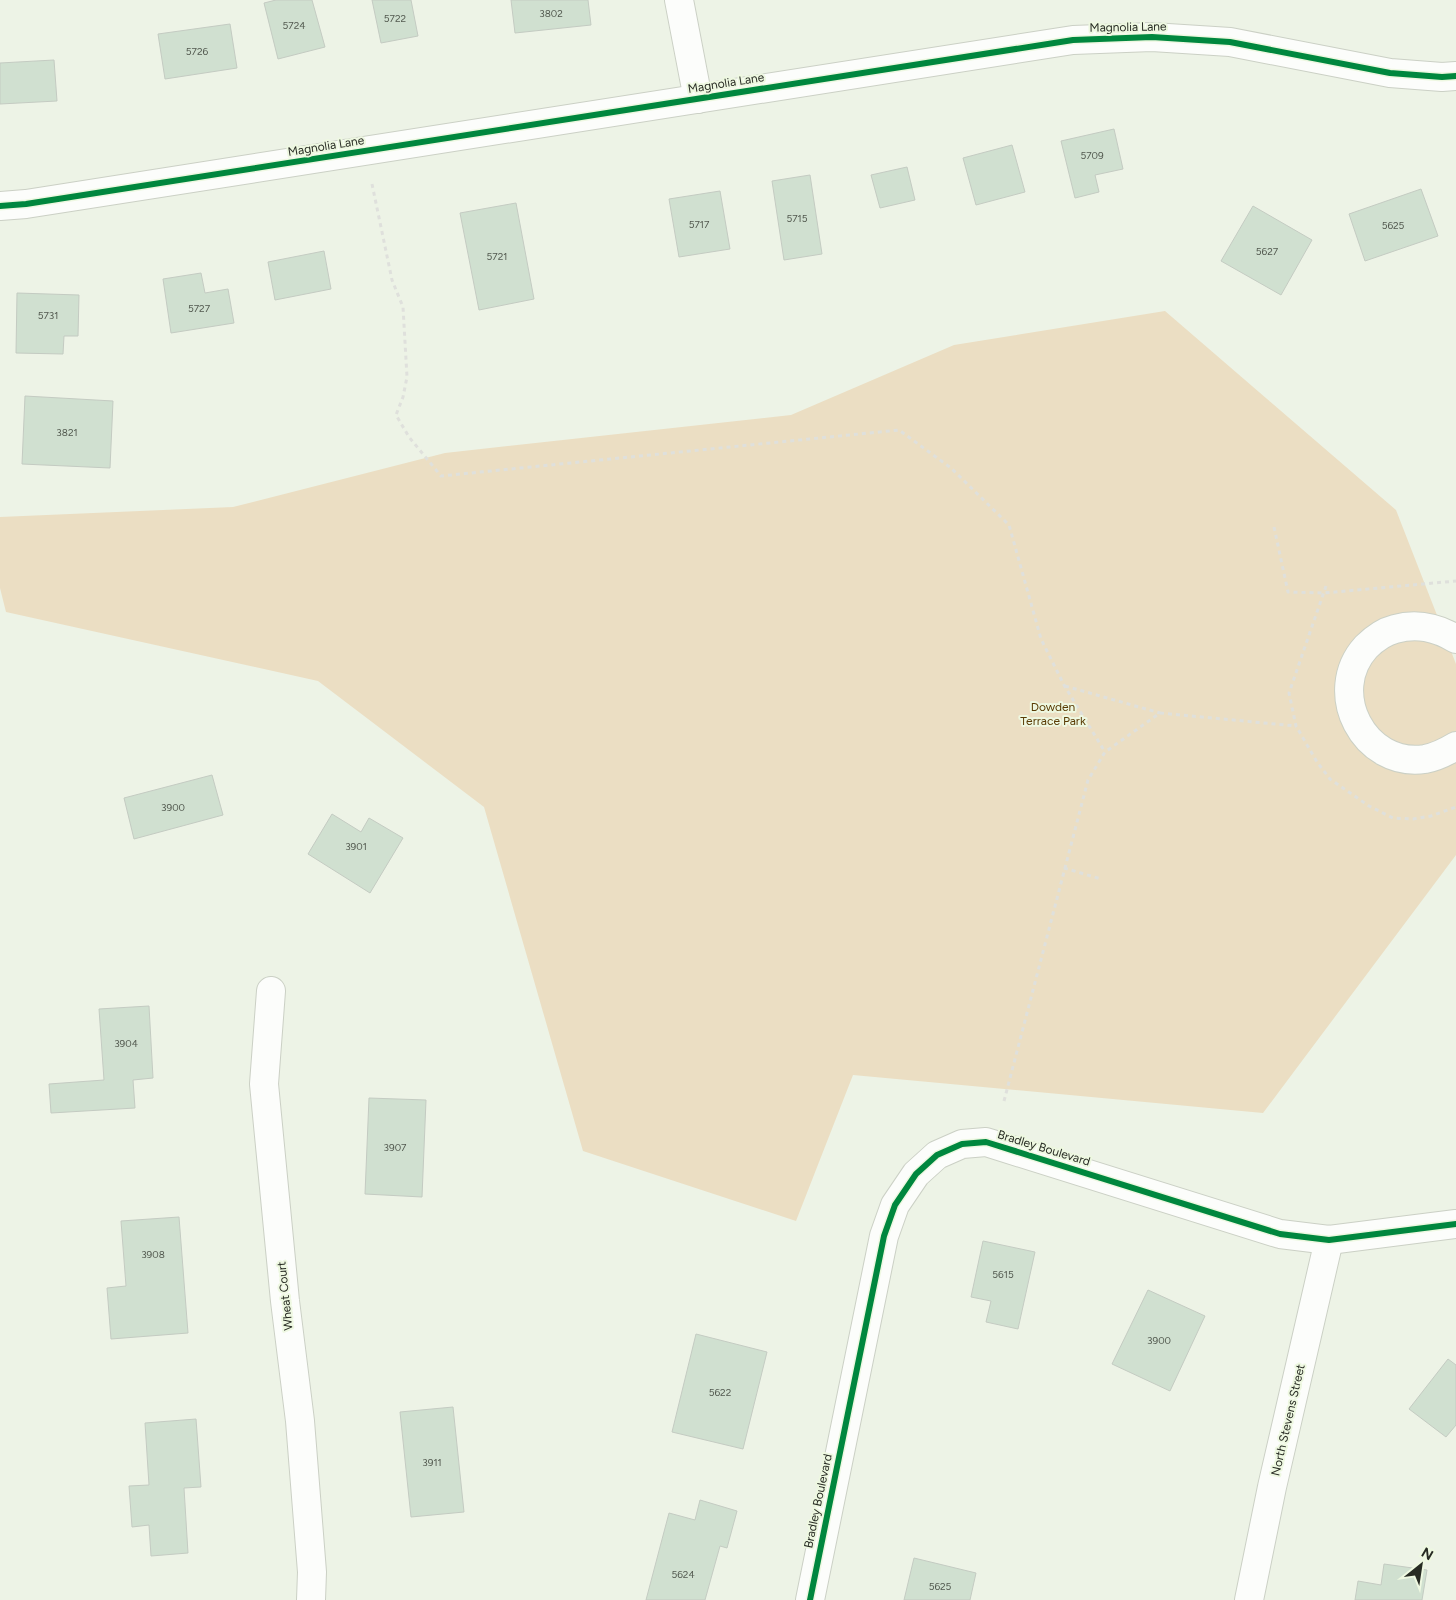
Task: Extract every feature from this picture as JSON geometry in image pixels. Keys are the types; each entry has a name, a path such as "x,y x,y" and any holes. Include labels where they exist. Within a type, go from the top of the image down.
{"street":[{"path":"679,0 698,99"},
{"name":"Magnolia Lane","path":"0,206 26,204 1073,40 1152,37 1230,42 1390,73 1442,77 1456,76"},
{"path":"1456,639 1427,626 1408,625 1390,630 1374,639 1361,653 1352,670 1348,690 1350,709 1358,727 1370,742 1386,753 1405,759 1424,759 1443,754 1456,746"},
{"name":"Wheat Court","path":"271,991 264,1084 285,1302 300,1421 312,1572 311,1600"},
{"name":"Bradley Boulevard","path":"810,1600 884,1236 895,1205 900,1197 916,1174 937,1154 962,1144 986,1142 1280,1234 1329,1240 1456,1224"},
{"name":"North Stevens Street","path":"1250,1600 1272,1487 1329,1240"}],"path":[{"path":"372,184 392,280 403,306 407,376 403,397 396,415 409,437 441,476 899,430 951,468 1009,525 1041,639 1064,685 1105,752"},
{"path":"1274,527 1288,592 1324,593 1456,581"},
{"path":"1326,586 1289,693 1296,726 1317,762 1330,779 1369,806 1393,818 1413,820 1456,807"},
{"path":"1064,685 1160,714 1296,726"},
{"path":"1004,1101 1088,780 1105,752 1160,714"},
{"path":"1064,868 1101,879"}],"green space":[{"name":"Dowden Terrace Park","path":"1165,311 1396,510 1456,664 1456,855 1263,1113 853,1075 796,1221 583,1151 484,807 318,681 6,612 0,588 0,517 233,507 445,453 791,415 954,345"}],"building":[{"path":"276,0 312,0 325,47 278,59 264,3"},
{"path":"372,0 411,0 418,36 381,43"},
{"path":"511,0 588,0 591,25 515,33"},
{"path":"230,24 237,68 165,79 158,34"},
{"path":"54,60 57,101 0,104 0,63"},
{"path":"1114,129 1123,169 1095,175 1099,192 1075,198 1061,141"},
{"path":"1012,145 1025,192 976,205 963,158"},
{"path":"907,167 915,200 880,208 871,175"},
{"path":"810,175 822,254 784,260 772,181"},
{"path":"1421,189 1438,236 1365,261 1349,214"},
{"path":"720,191 730,249 679,257 669,199"},
{"path":"516,203 534,299 479,310 460,213"},
{"path":"1253,206 1312,240 1281,295 1221,261"},
{"path":"324,251 331,289 275,300 268,262"},
{"path":"201,273 205,293 228,289 234,323 171,333 163,279"},
{"path":"17,293 79,295 78,336 64,336 63,354 16,353"},
{"path":"25,396 113,401 110,468 22,464"},
{"path":"212,775 223,815 134,839 124,798"},
{"path":"332,814 361,832 369,818 403,838 370,893 308,854"},
{"path":"149,1006 153,1078 133,1080 135,1108 51,1113 49,1084 104,1080 99,1009"},
{"path":"369,1098 426,1100 422,1197 365,1194"},
{"path":"179,1217 188,1333 111,1339 107,1288 126,1286 121,1221"},
{"path":"983,1241 1035,1252 1018,1329 986,1322 991,1301 971,1297"},
{"path":"1148,1290 1205,1316 1170,1391 1112,1364"},
{"path":"696,1334 767,1352 743,1449 672,1432"},
{"path":"1448,1359 1456,1365 1456,1425 1446,1437 1409,1409"},
{"path":"453,1407 464,1512 411,1517 400,1412"},
{"path":"196,1419 201,1487 184,1488 188,1553 151,1556 149,1525 132,1527 129,1486 149,1485 145,1423"},
{"path":"700,1500 737,1511 727,1548 720,1546 705,1600 646,1600 669,1513 695,1520"},
{"path":"914,1558 976,1573 970,1600 904,1600"},
{"path":"1384,1564 1427,1570 1422,1600 1355,1600 1358,1581 1381,1585"}],"cycle path":[{"path":"0,206 26,204 1073,40 1152,37 1230,42 1390,73 1442,77 1456,76"},
{"path":"810,1600 884,1236 895,1205 916,1174 937,1155 962,1144 986,1142 1280,1234 1329,1240 1456,1224"}]}
